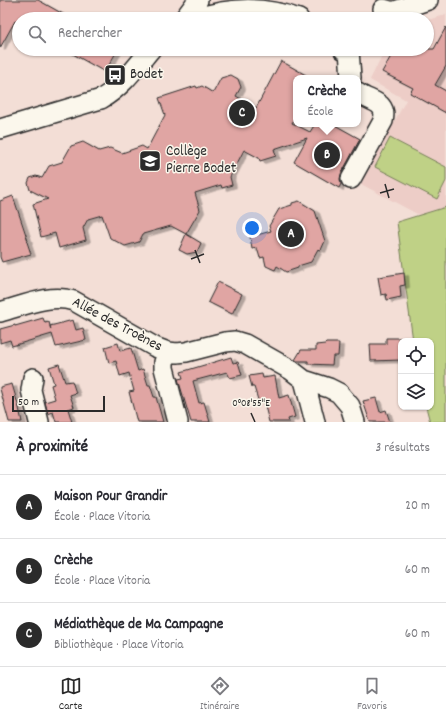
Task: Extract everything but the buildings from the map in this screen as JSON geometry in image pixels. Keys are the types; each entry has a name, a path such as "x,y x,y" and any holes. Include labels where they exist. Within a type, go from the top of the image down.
{"street":[{"path":"192,12 198,0"},
{"path":"383,9 390,11 429,0"},
{"path":"220,12 259,10 274,12"},
{"path":"0,129 101,99 112,93 145,56"},
{"path":"349,56 351,75"},
{"path":"351,180 384,115 383,110 377,103 361,95"},
{"name":"Allée des Troènes","path":"0,312 44,300 58,298 67,299 74,301 155,347 168,352 186,352 225,342 235,341 245,344 291,370 304,380"},
{"path":"168,352 164,362 164,368 178,422"},
{"path":"32,378 31,390 39,422"},
{"path":"304,380 315,422"},
{"path":"304,380 329,388 339,393 350,406 354,422"}],"shaded area":[{"path":"446,15 446,207 419,215 361,184 406,100 370,80 382,56 434,56 434,18"}],"green space":[{"path":"390,138 446,167 446,181 437,199 375,167"},
{"path":"446,207 446,422 430,422 427,410 434,410 434,338 413,338 397,222"}],"place":[{"name":"Bodet","path":"115,75"},
{"name":"Médiathèque de Ma Campagne","path":"242,113"},
{"name":"Crèche","path":"327,155"},
{"name":"Collège Pierre Bodet","path":"150,161"},
{"name":"Maison Pour Grandir","path":"291,234"}]}
